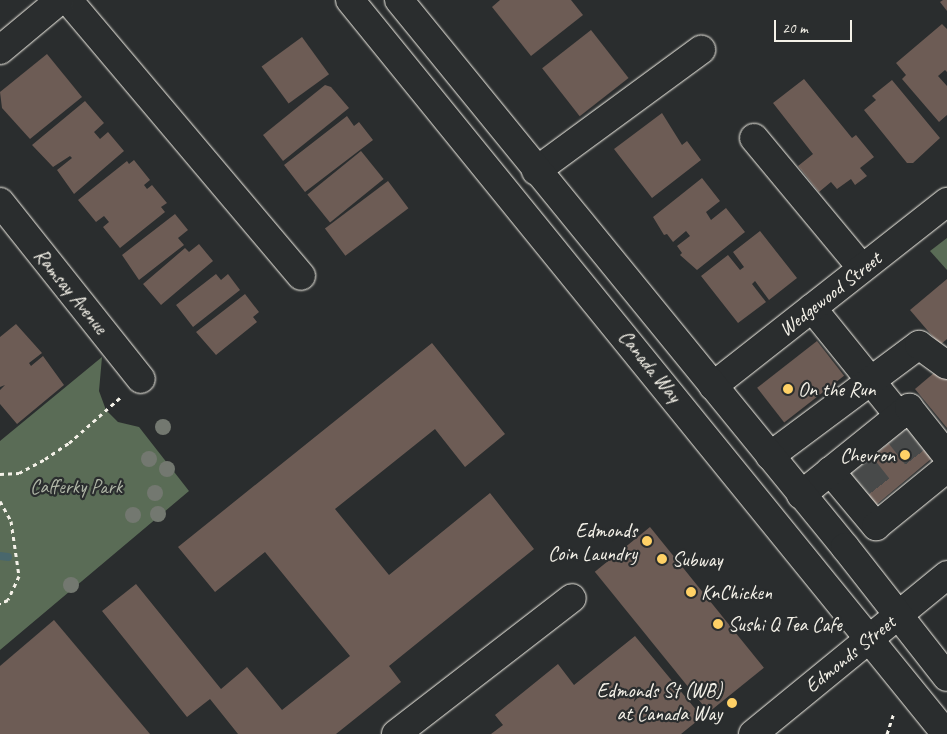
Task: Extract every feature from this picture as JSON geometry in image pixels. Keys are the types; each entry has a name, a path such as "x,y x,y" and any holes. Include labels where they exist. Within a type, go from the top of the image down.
{"main road":[{"path":"0,50 60,0"},
{"path":"68,0 302,276"},
{"name":"Canada Way","path":"350,0 870,638 946,734"},
{"name":"Canada Way","path":"399,0 536,171 845,547 897,616 947,677"},
{"path":"536,171 701,50"},
{"path":"754,138 862,268"},
{"name":"Ramsay Avenue","path":"0,202 141,379"},
{"name":"Wedgewood Street","path":"713,386 947,202"},
{"path":"812,308 870,380 896,424"},
{"path":"770,456 919,345 947,365"},
{"path":"801,495 830,471 856,459 896,424 908,408 938,467 845,547"},
{"path":"830,471 886,511"},
{"name":"Edmonds Street","path":"753,734 947,575"},
{"path":"396,734 572,598"}],"path":[{"path":"0,474 20,473 69,443 141,379"},
{"path":"0,501 11,521 19,576 8,600 0,603"},
{"path":"887,734 894,708"}],"green space":[{"path":"947,238 947,270 930,251"},
{"name":"Cafferky Park","path":"102,357 99,391 106,410 118,422 139,427 189,491 0,650 0,441"}],"building":[{"path":"500,0 571,0 583,15 531,56 492,7"},
{"path":"947,0 947,11 940,2"},
{"path":"942,24 947,29 947,72 945,70 938,76 947,86 947,115 939,122 902,79 906,75 896,63"},
{"path":"591,30 629,78 580,116 542,68"},
{"path":"302,37 329,74 289,104 262,66"},
{"path":"47,54 82,97 30,139 2,108 0,92"},
{"path":"804,79 852,138 856,135 874,157 860,168 867,176 855,185 851,179 837,189 831,182 819,192 798,166 813,154 773,103"},
{"path":"892,80 940,138 913,163 907,163 864,110 876,100 872,96"},
{"path":"325,85 331,87 349,108 283,161 263,135"},
{"path":"85,101 104,123 94,132 100,139 108,132 124,151 74,194 57,170 72,158 70,156 53,167 32,145"},
{"path":"662,113 682,145 687,141 701,160 652,198 614,149"},
{"path":"347,116 354,126 359,122 373,140 305,192 284,165"},
{"path":"361,151 384,179 330,222 307,194"},
{"path":"134,160 150,180 144,185 147,189 152,185 167,203 161,207 165,212 120,248 103,227 109,222 104,216 96,222 78,200 127,161 129,164"},
{"path":"702,178 720,201 706,212 711,220 726,208 745,232 697,270 680,255 682,253 677,246 690,236 686,231 673,242 667,234 664,235 653,217"},
{"path":"388,181 408,208 345,256 325,229"},
{"path":"175,214 188,230 178,238 184,245 139,280 122,255"},
{"path":"760,231 797,278 769,300 755,281 752,284 766,302 738,323 701,276 728,255 740,270 744,267 733,252"},
{"path":"199,244 213,261 161,305 143,284 185,248 189,252"},
{"path":"216,274 221,280 228,274 240,290 193,327 176,305"},
{"path":"947,279 947,339 940,345 910,310"},
{"path":"245,294 259,312 253,317 257,322 216,355 196,332"},
{"path":"16,324 42,353 29,363 31,366 43,356 64,385 17,424 0,404 0,390 5,385 0,387 0,337"},
{"path":"817,341 844,376 784,422 757,388"},
{"path":"432,343 505,434 465,467 435,429 335,509 389,575 490,493 534,549 389,666 401,682 336,734 238,734 210,699 187,717 102,611 136,584 221,689 247,667 282,710 350,656 265,552 215,592 178,547"},
{"path":"941,367 947,374 947,428 915,389"},
{"path":"913,423 938,453 869,511 844,481"},
{"path":"650,527 764,668 709,712 595,572"},
{"path":"54,620 150,734 0,734 0,666"},
{"path":"635,636 702,717 681,734 491,734 503,725 495,715 558,664 574,685"}],"waterway":[{"path":"0,556 8,557"}],"tunnel":[{"path":"899,434 923,465"},
{"path":"861,465 885,496"}],"place":[{"name":"On the Run","path":"788,389"},
{"name":"Chevron","path":"905,455"},
{"name":"Edmonds Coin Laundry","path":"647,541"},
{"name":"Subway","path":"662,559"},
{"name":"KnChicken","path":"691,592"},
{"name":"Sushi Q Tea Cafe","path":"718,624"},
{"name":"Edmonds St (WB) at Canada Way","path":"732,703"}]}
